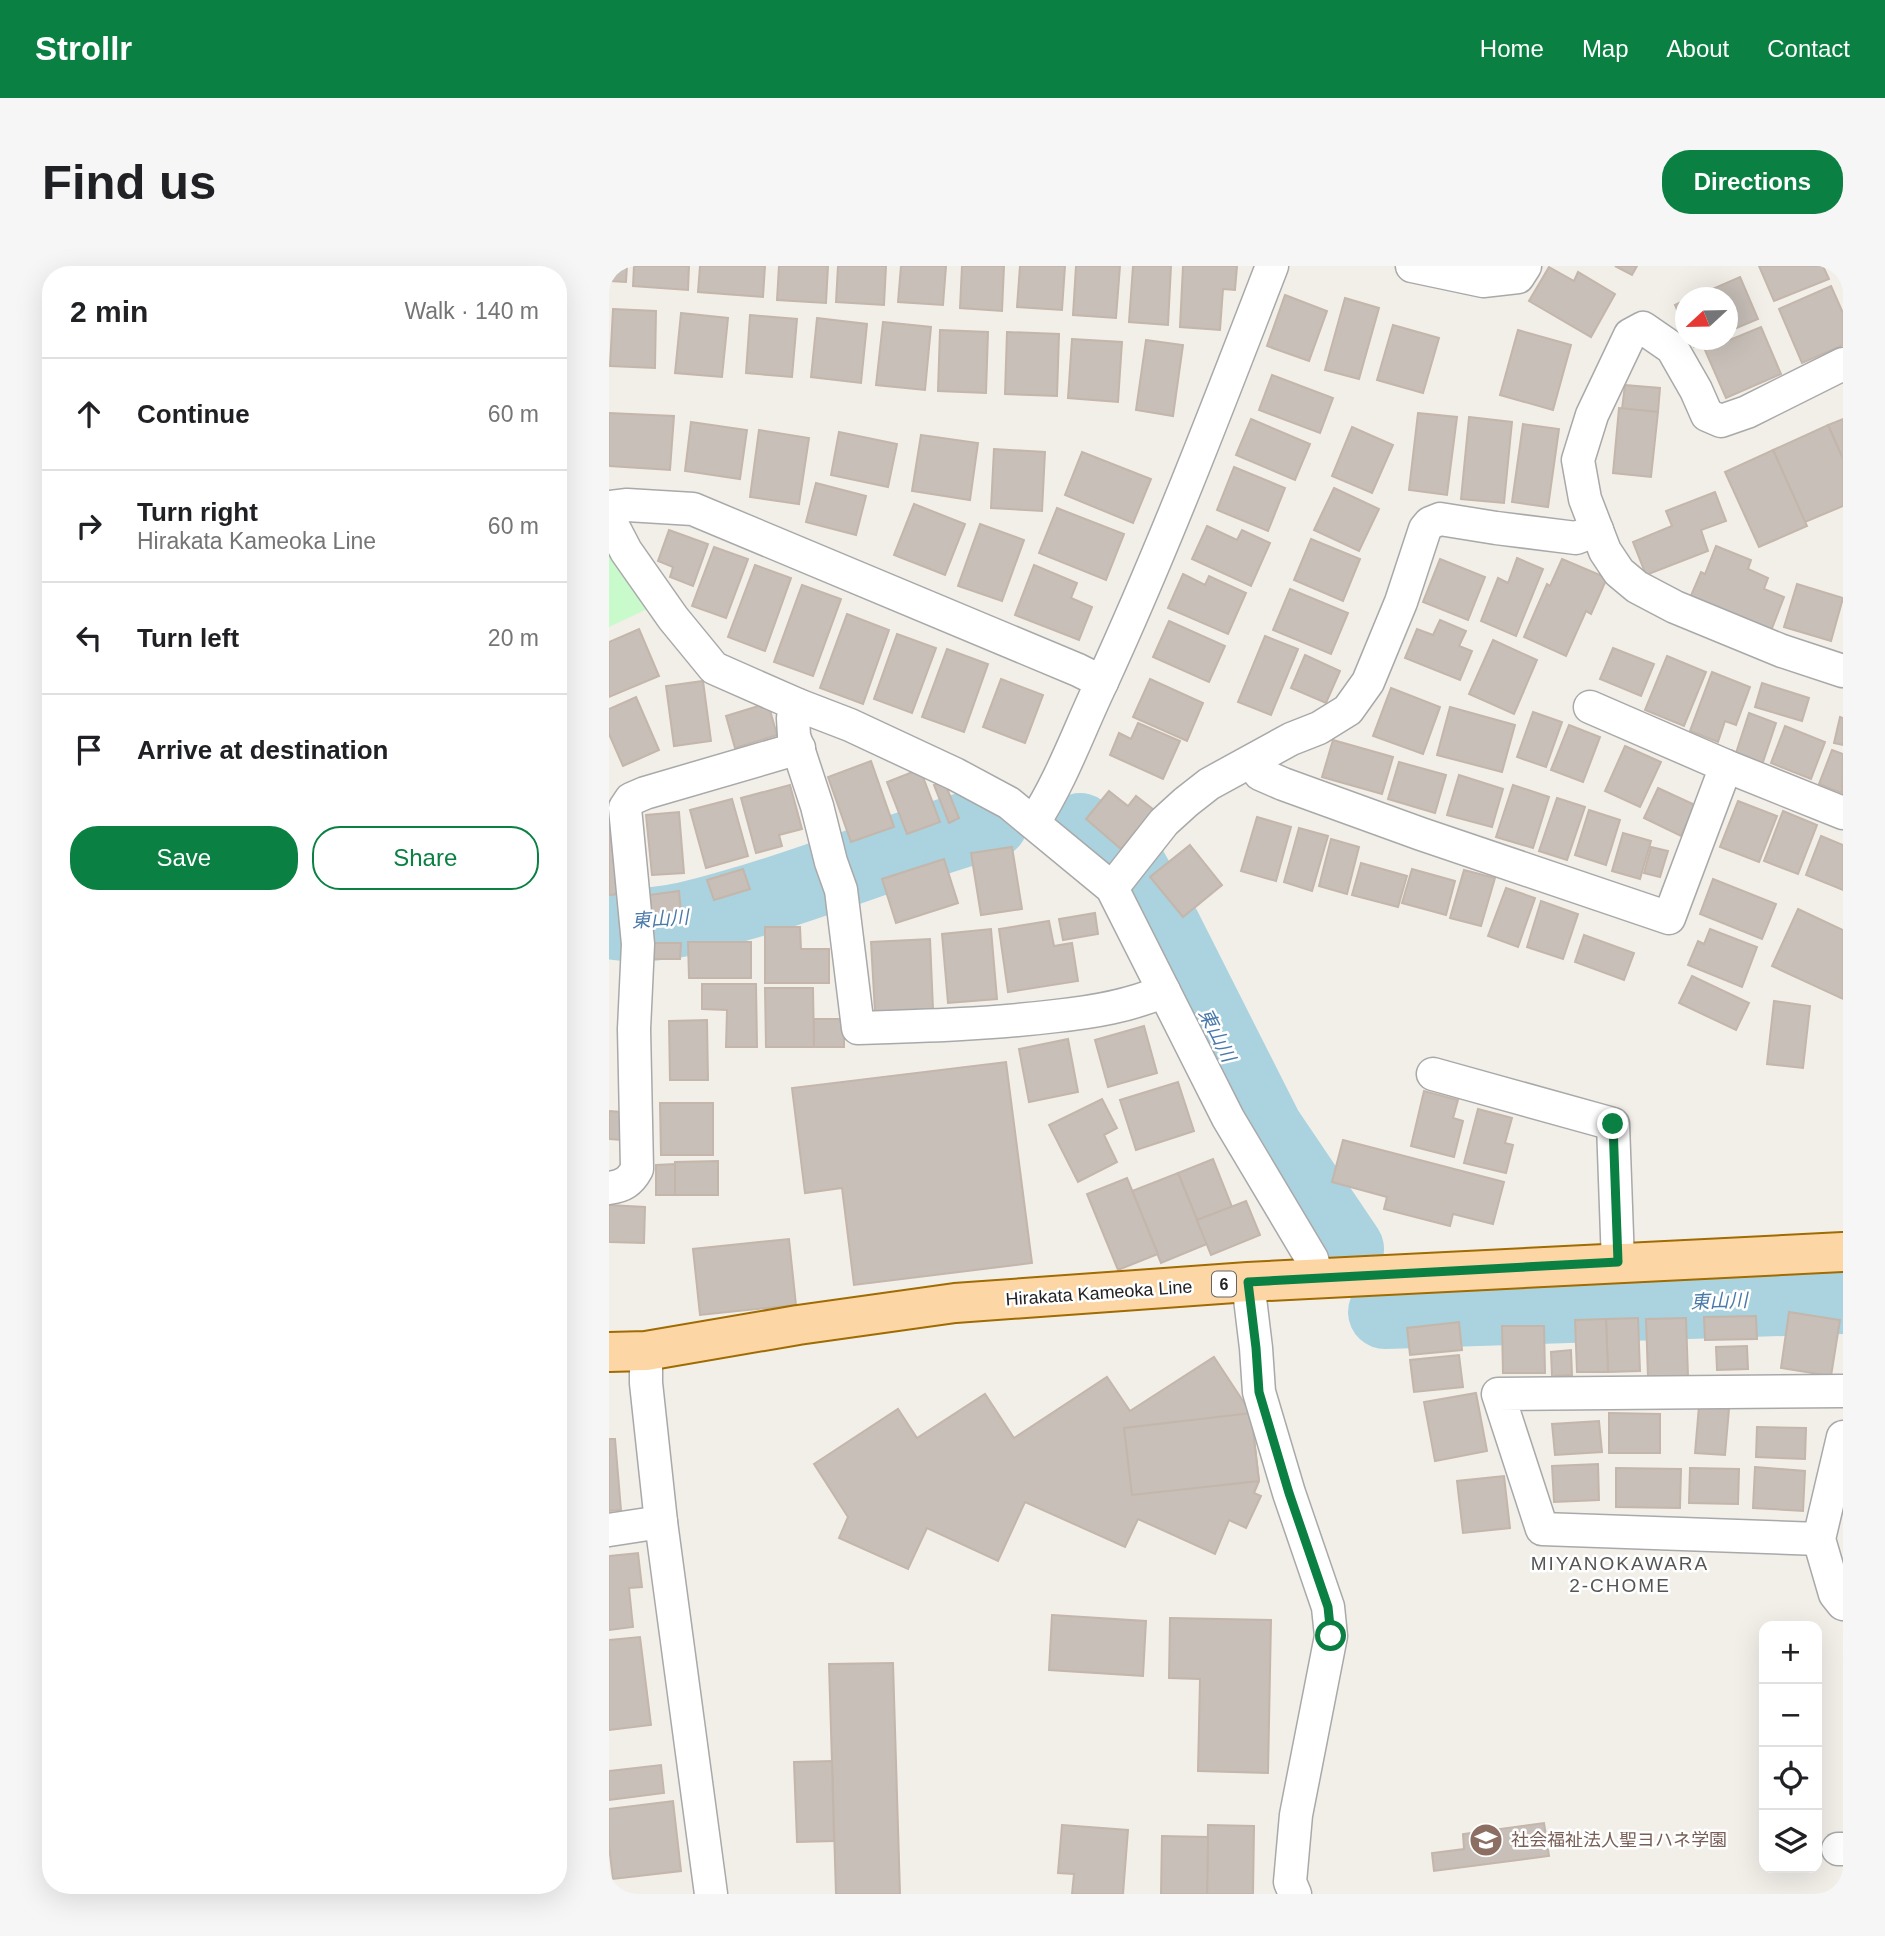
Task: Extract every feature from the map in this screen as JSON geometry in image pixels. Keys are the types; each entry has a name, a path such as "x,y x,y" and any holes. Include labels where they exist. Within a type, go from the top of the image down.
{"main road":[{"name":"Hirakata Kameoka Line","path":"609,1352 646,1351 798,1325 955,1303 1248,1282 1843,1252"}],"street":[{"path":"1034,822 1051,795 1118,650 1204,442 1272,266"},
{"path":"1412,266 1483,281 1518,277 1525,266"},
{"path":"1843,364 1747,412 1721,421 1707,415 1672,348 1643,328 1630,335 1592,415 1578,460 1585,499 1605,551 1619,572 1637,587 1675,607 1782,651 1843,671"},
{"path":"609,507 627,505 693,509 1102,682"},
{"path":"609,516 634,562 673,618 714,668 850,725 955,774 1009,803 1034,822 1122,875 1164,990 1228,1118 1312,1259 1318,1280"},
{"path":"1122,875 1164,822 1209,784 1291,739 1319,728 1348,710 1368,682 1430,523 1440,519 1576,538 1597,530"},
{"path":"797,705 793,718 794,736 836,876 858,1028 1001,1023 1090,1012 1142,1001 1164,990"},
{"path":"1590,707 1843,813"},
{"path":"609,1188 621,1186 631,1180 636,1170 622,1029 636,929 625,808 631,799 645,793 799,748"},
{"path":"1252,761 1260,774 1283,784 1669,918 1726,766"},
{"path":"1433,1074 1613,1124 1618,1262"},
{"path":"1248,1282 1259,1392 1289,1493 1328,1607 1331,1636 1296,1815 1290,1882 1295,1894"},
{"path":"646,1351 646,1382 661,1522 711,1894"},
{"path":"1819,1539 1542,1529 1498,1394 1843,1391"},
{"path":"1843,1437 1819,1539 1835,1594 1843,1604"},
{"path":"609,1530 661,1522"}],"green space":[{"path":"609,542 658,604 609,627"}],"building":[{"path":"609,266 627,266 626,282 609,281"},
{"path":"634,266 689,266 688,290 633,286"},
{"path":"700,266 765,266 763,297 698,292"},
{"path":"779,266 828,266 826,303 777,300"},
{"path":"838,266 886,266 884,305 836,302"},
{"path":"901,266 946,266 943,305 898,302"},
{"path":"962,266 1004,266 1002,311 960,308"},
{"path":"1020,266 1065,266 1062,310 1017,307"},
{"path":"1076,266 1120,266 1116,318 1073,315"},
{"path":"1133,266 1171,266 1168,325 1129,322"},
{"path":"1183,266 1237,266 1235,290 1223,289 1220,330 1180,327"},
{"path":"1615,266 1637,266 1632,275"},
{"path":"1759,266 1823,266 1829,279 1774,301"},
{"path":"1549,267 1574,281 1578,272 1615,294 1591,337 1529,301"},
{"path":"1740,277 1758,319 1738,327 1738,287 1717,287"},
{"path":"1831,286 1843,313 1843,345 1802,363 1779,309"},
{"path":"1285,295 1327,311 1309,361 1267,346"},
{"path":"1345,298 1379,308 1359,379 1325,370"},
{"path":"613,309 656,311 655,368 610,366"},
{"path":"681,313 728,318 722,377 675,373"},
{"path":"750,315 797,319 792,377 746,373"},
{"path":"817,318 867,324 861,383 811,377"},
{"path":"883,322 931,327 925,390 876,385"},
{"path":"1393,325 1439,338 1423,393 1377,380"},
{"path":"1761,327 1781,374 1726,398 1705,350 1738,350 1738,336"},
{"path":"940,330 988,332 986,393 938,391"},
{"path":"1518,330 1571,345 1553,410 1500,395"},
{"path":"1007,332 1059,334 1057,396 1005,394"},
{"path":"1072,339 1122,342 1118,402 1068,398"},
{"path":"1146,340 1183,345 1173,416 1136,410"},
{"path":"1272,375 1333,398 1320,433 1259,410"},
{"path":"1625,385 1660,388 1658,412 1622,409"},
{"path":"1619,408 1658,412 1651,477 1613,473"},
{"path":"609,413 674,416 670,470 609,466"},
{"path":"1418,413 1457,417 1447,495 1409,490"},
{"path":"1469,417 1512,422 1504,503 1461,499"},
{"path":"1251,419 1310,444 1295,480 1236,455"},
{"path":"1843,419 1843,459 1828,425"},
{"path":"691,422 747,430 740,479 685,471"},
{"path":"1523,424 1559,429 1548,507 1512,502"},
{"path":"1828,425 1843,459 1843,506 1805,522 1773,450"},
{"path":"1352,427 1393,445 1372,493 1332,476"},
{"path":"759,430 809,438 799,504 750,497"},
{"path":"839,432 897,444 888,487 831,475"},
{"path":"921,435 978,443 970,500 912,491"},
{"path":"994,449 1045,452 1042,511 991,508"},
{"path":"1773,450 1807,526 1759,547 1725,472"},
{"path":"1082,452 1151,479 1133,523 1065,495"},
{"path":"1234,467 1285,488 1268,531 1217,510"},
{"path":"816,483 866,496 856,535 806,522"},
{"path":"1334,488 1379,509 1359,551 1314,530"},
{"path":"1715,492 1726,521 1701,530 1708,551 1646,575 1633,542 1672,526 1666,511"},
{"path":"914,504 965,524 945,575 894,555"},
{"path":"1057,508 1124,534 1106,580 1039,553"},
{"path":"980,524 1024,540 1002,601 958,586"},
{"path":"1207,526 1237,540 1242,530 1270,543 1251,586 1192,559"},
{"path":"669,530 708,544 693,586 670,577 673,567 658,561"},
{"path":"1311,539 1360,559 1343,601 1294,580"},
{"path":"1716,546 1751,560 1748,569 1768,578 1764,589 1784,597 1771,631 1690,598 1701,572 1705,574"},
{"path":"714,547 748,559 726,618 692,606"},
{"path":"1517,558 1543,569 1516,636 1481,621 1498,578 1508,583"},
{"path":"1440,559 1485,577 1468,620 1423,602"},
{"path":"1562,559 1607,578 1591,614 1586,611 1566,656 1524,637 1547,584 1550,586"},
{"path":"755,565 791,578 765,651 728,637"},
{"path":"1034,565 1077,583 1071,598 1092,607 1079,640 1015,615"},
{"path":"1183,574 1205,585 1209,576 1246,593 1228,634 1168,608"},
{"path":"1797,584 1843,598 1831,641 1784,627"},
{"path":"802,585 841,599 813,676 774,662"},
{"path":"1290,589 1348,613 1331,654 1273,630"},
{"path":"847,614 889,630 863,704 820,688"},
{"path":"1440,620 1466,631 1459,646 1472,651 1460,680 1405,658 1417,629 1433,635"},
{"path":"1169,621 1225,646 1209,682 1153,657"},
{"path":"639,629 659,676 609,697 609,642"},
{"path":"897,634 936,648 912,713 874,699"},
{"path":"1265,636 1298,649 1271,715 1238,702"},
{"path":"1493,640 1537,660 1514,714 1469,694"},
{"path":"1613,648 1654,664 1641,696 1600,679"},
{"path":"947,649 988,664 964,732 922,717"},
{"path":"1305,655 1340,671 1326,703 1291,688"},
{"path":"1667,656 1706,672 1684,726 1645,710"},
{"path":"1712,672 1750,687 1736,725 1725,721 1718,742 1690,731"},
{"path":"1001,679 1043,695 1025,743 983,727"},
{"path":"1150,679 1203,703 1187,741 1133,717"},
{"path":"703,681 711,741 674,746 666,686"},
{"path":"1762,683 1809,698 1802,721 1755,707"},
{"path":"1391,688 1440,707 1423,754 1373,736"},
{"path":"636,697 659,750 623,766 609,734 609,709"},
{"path":"768,703 777,735 735,748 726,716"},
{"path":"1450,707 1515,725 1502,772 1437,755"},
{"path":"1533,712 1562,722 1546,767 1517,757"},
{"path":"1749,713 1776,723 1762,765 1735,756"},
{"path":"1840,717 1843,718 1843,745 1834,743"},
{"path":"1138,723 1180,741 1163,779 1110,755 1119,733 1131,739"},
{"path":"1569,725 1600,737 1583,782 1551,770"},
{"path":"1785,726 1825,742 1811,779 1771,763"},
{"path":"1333,740 1393,757 1382,794 1322,777"},
{"path":"1625,746 1661,762 1640,807 1605,791"},
{"path":"1832,750 1843,754 1842,793 1819,784"},
{"path":"871,761 894,827 851,842 828,777"},
{"path":"1399,762 1446,775 1435,813 1388,799"},
{"path":"920,769 940,822 907,834 887,782"},
{"path":"1459,775 1503,789 1492,827 1447,815"},
{"path":"944,781 959,818 949,823 934,785"},
{"path":"790,785 802,829 779,835 782,846 756,853 741,798"},
{"path":"1513,785 1549,797 1533,848 1496,837"},
{"path":"1658,788 1695,805 1681,836 1644,818"},
{"path":"1109,791 1128,806 1136,796 1154,810 1121,849 1086,819"},
{"path":"1557,798 1585,807 1567,860 1539,851"},
{"path":"732,799 748,856 706,868 690,810"},
{"path":"1738,801 1777,816 1759,862 1720,847"},
{"path":"1589,810 1620,820 1606,865 1575,855"},
{"path":"1783,811 1817,825 1798,874 1764,861"},
{"path":"679,812 684,873 652,875 646,815"},
{"path":"1257,817 1291,827 1276,881 1241,871"},
{"path":"609,825 618,894 609,895"},
{"path":"1299,828 1328,836 1312,891 1284,882"},
{"path":"1623,833 1651,841 1640,879 1612,871"},
{"path":"1821,836 1843,845 1843,890 1806,875"},
{"path":"1331,839 1359,847 1347,894 1319,886"},
{"path":"1190,845 1222,885 1183,917 1150,877"},
{"path":"1012,847 1022,909 981,915 971,853"},
{"path":"1651,847 1668,851 1660,877 1644,873"},
{"path":"944,859 958,903 896,923 882,879"},
{"path":"1361,863 1407,876 1398,907 1352,895"},
{"path":"743,869 750,889 714,900 707,880"},
{"path":"1412,869 1455,881 1446,915 1402,903"},
{"path":"1464,870 1495,878 1481,926 1450,918"},
{"path":"1713,879 1776,904 1762,939 1700,914"},
{"path":"1506,888 1535,898 1518,947 1488,936"},
{"path":"679,891 681,912 651,915 649,895"},
{"path":"1541,901 1578,914 1563,959 1527,947"},
{"path":"1798,909 1843,930 1843,999 1772,966"},
{"path":"1095,913 1098,934 1063,940 1059,919"},
{"path":"1049,921 1054,946 1072,943 1078,981 1008,992 999,929"},
{"path":"765,927 800,927 801,949 829,949 829,983 765,983"},
{"path":"991,929 997,999 948,1003 942,934"},
{"path":"1710,929 1757,947 1742,987 1688,965 1698,941 1704,944"},
{"path":"1584,935 1634,953 1624,980 1575,962"},
{"path":"930,939 933,1009 875,1012 871,942"},
{"path":"688,942 751,942 751,978 689,978"},
{"path":"654,943 681,943 680,959 654,959"},
{"path":"1692,976 1749,1003 1736,1030 1679,1003"},
{"path":"702,984 756,984 757,1047 726,1047 727,1010 702,1009"},
{"path":"765,988 813,988 814,1047 766,1047"},
{"path":"1774,1001 1810,1006 1803,1068 1767,1064"},
{"path":"814,1019 844,1019 844,1047 814,1047"},
{"path":"707,1020 708,1080 670,1080 669,1021"},
{"path":"1144,1026 1157,1073 1108,1087 1095,1040"},
{"path":"1068,1039 1078,1092 1029,1102 1019,1049"},
{"path":"1006,1062 1032,1263 854,1285 842,1188 805,1193 792,1088"},
{"path":"1178,1082 1194,1131 1136,1150 1120,1100"},
{"path":"1424,1091 1458,1100 1453,1118 1463,1121 1454,1157 1411,1146"},
{"path":"1102,1099 1117,1128 1104,1135 1117,1162 1078,1182 1049,1125"},
{"path":"660,1103 713,1103 713,1155 661,1155"},
{"path":"1478,1109 1512,1118 1505,1143 1513,1145 1506,1173 1464,1163"},
{"path":"609,1111 622,1112 621,1140 609,1139"},
{"path":"1343,1140 1504,1182 1493,1224 1453,1214 1450,1226 1384,1209 1387,1197 1332,1182"},
{"path":"1213,1159 1232,1207 1197,1220 1178,1173"},
{"path":"718,1161 718,1195 675,1195 675,1162"},
{"path":"675,1164 675,1195 656,1195 656,1165"},
{"path":"1178,1173 1207,1244 1161,1263 1132,1191"},
{"path":"1127,1178 1158,1254 1118,1270 1087,1194"},
{"path":"1246,1201 1260,1235 1211,1255 1197,1220"},
{"path":"609,1205 645,1207 644,1243 609,1242"},
{"path":"789,1239 796,1305 700,1315 693,1249"},
{"path":"1789,1312 1840,1320 1831,1376 1781,1368"},
{"path":"1756,1316 1757,1339 1705,1340 1704,1317"},
{"path":"1638,1318 1640,1371 1608,1372 1606,1319"},
{"path":"1686,1318 1688,1376 1648,1377 1646,1319"},
{"path":"1606,1319 1608,1372 1577,1372 1575,1320"},
{"path":"1459,1322 1462,1350 1410,1355 1407,1328"},
{"path":"1502,1326 1544,1326 1545,1373 1503,1373"},
{"path":"1747,1346 1748,1369 1717,1370 1716,1347"},
{"path":"1571,1350 1572,1375 1552,1376 1551,1352"},
{"path":"1459,1355 1463,1387 1414,1392 1410,1360"},
{"path":"1214,1357 1251,1413 1259,1481 1254,1493 1261,1496 1246,1528 1229,1520 1215,1554 1138,1519 1125,1547 1025,1502 998,1561 927,1528 908,1569 839,1538 848,1517 814,1464 898,1409 917,1438 985,1394 1014,1438 1107,1377 1130,1411"},
{"path":"1476,1393 1487,1451 1435,1461 1424,1402"},
{"path":"1699,1406 1729,1409 1725,1455 1695,1453"},
{"path":"1251,1413 1259,1481 1132,1495 1124,1428"},
{"path":"1609,1413 1660,1414 1660,1453 1609,1453"},
{"path":"1599,1421 1602,1452 1555,1455 1552,1424"},
{"path":"1757,1427 1806,1428 1805,1459 1756,1457"},
{"path":"609,1439 615,1439 621,1510 609,1511"},
{"path":"1598,1464 1599,1500 1554,1502 1552,1466"},
{"path":"1755,1467 1805,1471 1803,1511 1753,1508"},
{"path":"1616,1468 1681,1469 1680,1508 1616,1507"},
{"path":"1690,1468 1739,1469 1738,1504 1689,1503"},
{"path":"1504,1476 1510,1528 1463,1533 1457,1481"},
{"path":"638,1553 642,1587 629,1588 633,1627 609,1630 609,1556"},
{"path":"1052,1615 1146,1621 1143,1676 1049,1670"},
{"path":"1170,1618 1271,1620 1268,1773 1198,1771 1200,1679 1169,1678"},
{"path":"640,1637 651,1725 609,1730 609,1640"},
{"path":"893,1663 900,1894 836,1894 829,1664"},
{"path":"832,1761 834,1841 797,1842 794,1762"},
{"path":"661,1765 664,1793 609,1800 609,1771"},
{"path":"673,1801 681,1871 613,1879 609,1846 609,1809"},
{"path":"1544,1823 1549,1856 1434,1871 1432,1853 1464,1849 1463,1834"},
{"path":"1062,1825 1128,1830 1123,1894 1072,1894 1074,1874 1058,1873"},
{"path":"1208,1825 1254,1826 1253,1894 1207,1894"},
{"path":"1162,1836 1208,1837 1207,1894 1161,1894"}],"waterway":[{"name":"東山川","path":"609,922 663,923 699,916 781,892 991,822"},
{"name":"東山川","path":"1080,830 1131,869 1164,927 1266,1129 1347,1249"},
{"name":"東山川","path":"1385,1312 1843,1297"}],"place":[{"name":"社会福祉法人聖ヨハネ学園","path":"1486,1840"}],"district":[{"name":"MIYANOKAWARA 2-CHOME","path":"1620,1574"}],"route":[{"path":"1331,1636 1328,1607 1289,1493 1259,1392 1248,1282 1618,1262 1613,1124"}]}
